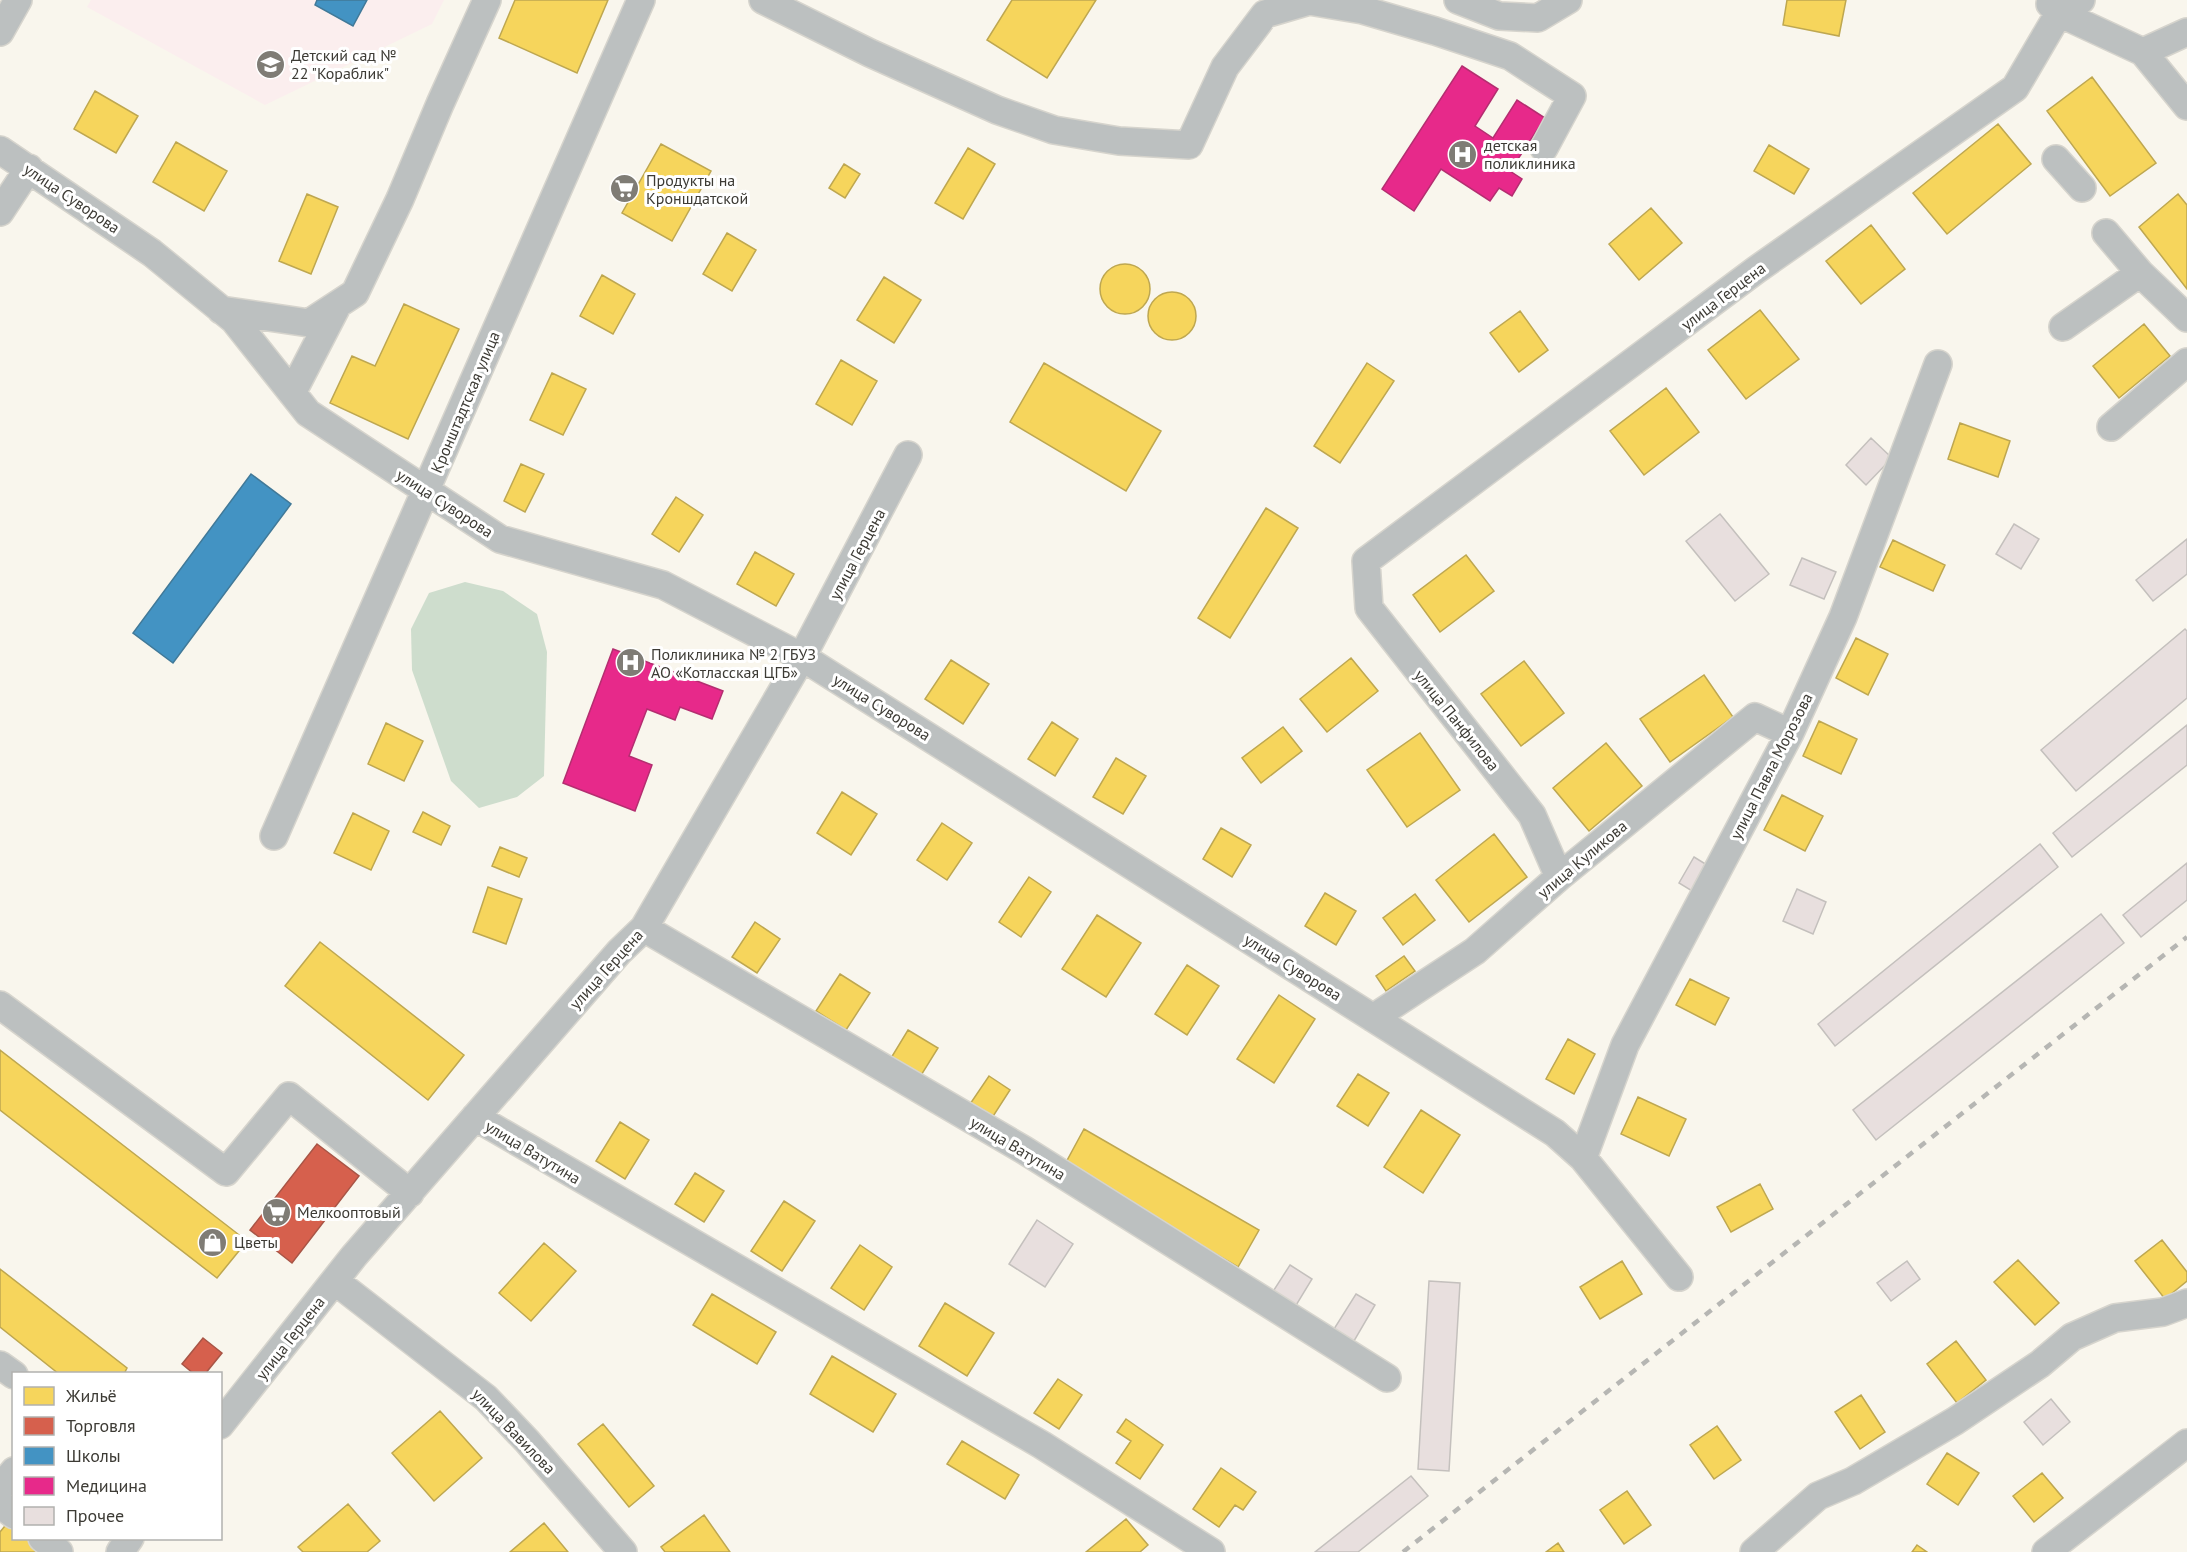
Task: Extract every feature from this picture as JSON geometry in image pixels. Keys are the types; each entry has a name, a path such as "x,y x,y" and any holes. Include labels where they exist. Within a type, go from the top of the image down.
{"street":[{"path":"0,32 18,0"},
{"path":"222,309 309,323 355,293 400,199 487,0"},
{"name":"Кронштадтская улица","path":"274,836 640,0"},
{"path":"763,0 870,53 997,110 1054,130 1119,141 1189,145 1225,67 1265,14 1310,1 1363,10 1510,56 1572,96 1544,148"},
{"path":"1458,0 1499,16 1538,18 1568,0"},
{"path":"2062,4 2143,52 2187,106"},
{"name":"улица Герцена","path":"1366,561 1756,270 2015,88 2062,4"},
{"path":"2143,52 2187,32"},
{"name":"улица Суворова","path":"0,150 152,252 222,309 234,320 308,413 500,540 663,585 802,657 1555,1133 1583,1158 1679,1278"},
{"path":"2056,159 2082,188"},
{"path":"0,212 29,168"},
{"path":"2106,233 2140,273 2187,318"},
{"path":"2063,327 2140,273"},
{"path":"292,393 338,305"},
{"path":"2111,427 2187,362"},
{"name":"улица Павла Морозова","path":"1583,1158 1625,1045 1790,733 1843,617 1938,364"},
{"name":"улица Герцена","path":"222,1422 335,1281 410,1193 619,952 644,928 802,657 908,455"},
{"name":"улица Панфилова","path":"1366,561 1369,608 1532,815 1559,877"},
{"name":"улица Куликова","path":"1373,1018 1475,951 1559,877 1755,717 1790,733"},
{"name":"улица Ватутина","path":"644,928 1024,1150 1387,1378"},
{"path":"0,1005 226,1172 289,1096 410,1193"},
{"name":"улица Ватутина","path":"475,1117 1042,1445 1194,1548"},
{"name":"улица Вавилова","path":"335,1281 486,1398 527,1441 623,1552"},
{"path":"1754,1552 1818,1496 1853,1481 1955,1421 2040,1364 2072,1337 2115,1318 2163,1312 2187,1303"},
{"path":"2046,1552 2187,1443"},
{"path":"0,1488 12,1473"},
{"path":"0,1504 12,1513"},
{"path":"43,1540 59,1552"},
{"path":"120,1552 129,1540"}],"shaded area":[{"name":"Детский сад № 22 \"Кораблик\"","path":"91,0 444,0 432,24 265,105 87,7"}],"green space":[{"path":"465,582 503,591 537,614 547,652 544,776 517,797 479,808 451,781 412,670 411,629 429,593"}],"building: Жильё":[{"path":"515,0 608,0 577,73 499,38"},
{"path":"1012,0 1096,0 1047,78 987,40"},
{"path":"1787,0 1846,0 1839,36 1783,25"},
{"path":"2092,77 2156,163 2110,196 2047,111"},
{"path":"95,91 138,116 116,153 74,129"},
{"path":"1998,124 2031,164 1947,234 1913,193"},
{"path":"176,142 227,171 204,211 153,182"},
{"path":"661,144 711,171 672,241 622,213"},
{"path":"1769,145 1809,169 1794,194 1754,171"},
{"path":"968,148 995,164 963,219 935,203"},
{"path":"844,164 860,174 845,198 829,188"},
{"path":"307,194 338,207 311,274 279,261"},
{"path":"2178,194 2187,205 2187,289 2139,227"},
{"path":"1651,208 1682,243 1639,280 1609,244"},
{"path":"1871,225 1905,269 1861,304 1826,261"},
{"path":"727,233 756,250 732,291 703,274"},
{"path":"1125,264 1134,266 1145,275 1150,289 1148,298 1139,309 1125,314 1116,312 1105,303 1100,289 1102,280 1111,269"},
{"path":"602,275 635,294 613,334 580,316"},
{"path":"884,277 921,300 894,343 857,320"},
{"path":"1172,292 1189,299 1196,316 1189,333 1172,340 1155,333 1148,316 1155,299"},
{"path":"404,304 459,329 408,439 330,403 352,356 375,366"},
{"path":"1760,310 1799,359 1746,399 1708,350"},
{"path":"1520,311 1548,350 1519,372 1490,333"},
{"path":"2144,324 2170,356 2119,398 2093,366"},
{"path":"841,360 877,381 852,425 816,404"},
{"path":"1044,363 1161,431 1126,491 1010,422"},
{"path":"1367,363 1394,381 1340,463 1314,446"},
{"path":"552,373 586,389 563,435 530,420"},
{"path":"1666,388 1699,432 1644,475 1610,431"},
{"path":"1960,423 2010,441 1998,477 1948,459"},
{"path":"521,464 544,474 525,512 504,501"},
{"path":"676,497 703,515 679,552 652,534"},
{"path":"1266,508 1298,528 1230,638 1198,618"},
{"path":"1893,540 1945,565 1933,591 1880,567"},
{"path":"755,552 794,574 776,606 737,584"},
{"path":"1466,555 1494,591 1440,632 1413,595"},
{"path":"1856,638 1888,654 1868,695 1836,678"},
{"path":"1351,658 1378,691 1327,732 1300,699"},
{"path":"951,660 989,684 963,724 925,699"},
{"path":"1524,661 1564,713 1521,746 1481,694"},
{"path":"1704,675 1733,717 1670,762 1640,719"},
{"path":"1819,721 1857,739 1841,774 1803,756"},
{"path":"1052,722 1078,739 1055,776 1028,759"},
{"path":"386,723 423,741 404,781 368,764"},
{"path":"1283,727 1302,751 1261,783 1242,758"},
{"path":"1420,733 1460,790 1407,827 1367,770"},
{"path":"1606,743 1642,786 1589,831 1553,788"},
{"path":"1116,758 1146,776 1123,814 1093,797"},
{"path":"842,792 877,814 851,855 817,833"},
{"path":"1782,795 1823,816 1805,851 1764,830"},
{"path":"423,812 450,826 441,845 413,832"},
{"path":"353,813 389,831 371,870 334,853"},
{"path":"942,823 972,843 947,880 917,860"},
{"path":"1221,828 1251,845 1232,877 1203,859"},
{"path":"1494,834 1527,877 1469,922 1436,880"},
{"path":"500,847 527,858 519,877 492,866"},
{"path":"1029,877 1051,892 1021,937 999,922"},
{"path":"488,887 522,899 506,944 473,932"},
{"path":"1325,893 1356,911 1336,945 1305,926"},
{"path":"1415,894 1435,920 1403,945 1383,918"},
{"path":"1097,915 1141,943 1106,997 1062,969"},
{"path":"755,922 780,939 757,973 732,957"},
{"path":"320,942 464,1055 428,1100 285,986"},
{"path":"1404,956 1415,971 1386,991 1376,976"},
{"path":"1187,965 1219,986 1187,1035 1155,1014"},
{"path":"840,974 870,993 846,1030 816,1011"},
{"path":"1690,979 1729,998 1715,1025 1676,1005"},
{"path":"1279,995 1315,1019 1274,1083 1237,1059"},
{"path":"908,1030 938,1048 920,1077 891,1058"},
{"path":"1568,1039 1595,1054 1574,1094 1546,1079"},
{"path":"0,1050 247,1241 217,1278 0,1110"},
{"path":"1358,1074 1389,1093 1368,1126 1337,1106"},
{"path":"989,1076 1010,1090 990,1121 968,1107"},
{"path":"1638,1097 1686,1119 1669,1156 1621,1134"},
{"path":"1421,1110 1460,1135 1423,1193 1384,1167"},
{"path":"620,1122 649,1140 625,1179 596,1161"},
{"path":"1084,1129 1259,1230 1238,1267 1064,1166"},
{"path":"695,1173 724,1191 704,1222 675,1204"},
{"path":"1760,1184 1773,1209 1731,1232 1717,1207"},
{"path":"784,1201 815,1221 782,1271 751,1251"},
{"path":"2162,1240 2187,1272 2187,1281 2165,1299 2135,1261"},
{"path":"544,1243 576,1271 531,1321 499,1293"},
{"path":"860,1245 892,1267 864,1310 831,1288"},
{"path":"2018,1260 2059,1303 2035,1325 1994,1282"},
{"path":"1622,1261 1642,1294 1600,1319 1580,1287"},
{"path":"0,1269 127,1368 125,1372 56,1372 0,1327"},
{"path":"712,1294 776,1332 757,1364 693,1325"},
{"path":"945,1303 994,1333 967,1376 919,1346"},
{"path":"1956,1341 1986,1380 1957,1403 1927,1364"},
{"path":"832,1356 896,1394 873,1432 810,1394"},
{"path":"1058,1379 1082,1395 1059,1429 1034,1413"},
{"path":"1861,1395 1885,1432 1860,1449 1835,1412"},
{"path":"440,1411 482,1458 434,1501 392,1453"},
{"path":"1126,1419 1163,1445 1140,1479 1116,1463 1131,1441 1117,1432"},
{"path":"603,1424 654,1486 629,1507 578,1444"},
{"path":"1717,1426 1741,1460 1714,1479 1690,1445"},
{"path":"962,1441 1019,1475 1005,1499 947,1464"},
{"path":"1947,1453 1979,1473 1958,1505 1927,1484"},
{"path":"1221,1468 1256,1492 1243,1510 1235,1505 1219,1527 1193,1509"},
{"path":"2042,1473 2063,1498 2034,1522 2013,1496"},
{"path":"1627,1491 1651,1525 1624,1544 1600,1510"},
{"path":"348,1504 380,1541 367,1552 303,1552 298,1547"},
{"path":"704,1515 730,1552 665,1552 661,1547"},
{"path":"12,1517 12,1540 53,1540 44,1552 0,1552 0,1532"},
{"path":"1126,1519 1148,1545 1140,1552 1086,1552"},
{"path":"544,1523 568,1552 510,1552"},
{"path":"1558,1543 1564,1552 1546,1552"},
{"path":"1917,1545 1927,1552 1912,1552"}],"building: Торговля":[{"path":"317,1144 359,1176 292,1263 250,1230"},
{"path":"203,1338 222,1353 207,1372 192,1372 182,1364"}],"building: Школы":[{"path":"317,0 367,0 353,26 315,5"},
{"path":"251,474 291,504 173,663 133,633"}],"building: Медицина":[{"name":"детская поликлиника","path":"1462,66 1498,89 1475,126 1493,138 1517,100 1545,118 1510,171 1522,179 1512,196 1499,188 1490,201 1441,169 1414,211 1382,189"},
{"path":"613,649 723,691 712,719 680,707 675,720 647,709 629,756 652,765 635,811 563,783"}],"building: Прочее":[{"path":"1871,438 1892,458 1866,485 1846,465"},
{"path":"1720,514 1769,574 1735,601 1686,541"},
{"path":"2014,524 2039,539 2021,569 1996,554"},
{"path":"2187,539 2187,574 2153,601 2136,580"},
{"path":"1802,558 1836,572 1824,599 1790,585"},
{"path":"2185,629 2187,631 2187,698 2076,791 2041,750"},
{"path":"2187,725 2187,765 2072,857 2053,833"},
{"path":"2040,844 2058,867 1835,1046 1818,1024"},
{"path":"1694,857 1712,868 1697,894 1679,883"},
{"path":"2187,863 2187,900 2141,937 2123,915"},
{"path":"1797,889 1826,902 1813,934 1783,921"},
{"path":"2101,914 2124,943 1876,1140 1853,1110"},
{"path":"1037,1220 1073,1244 1045,1287 1009,1264"},
{"path":"1907,1261 1920,1279 1891,1301 1877,1283"},
{"path":"1290,1265 1312,1279 1295,1307 1272,1293"},
{"path":"1429,1281 1460,1283 1449,1471 1418,1469"},
{"path":"1356,1294 1375,1305 1354,1341 1334,1329"},
{"path":"2051,1399 2070,1422 2043,1445 2024,1422"},
{"path":"1411,1476 1428,1496 1358,1552 1315,1552"}],"railway":[{"path":"1403,1552 2187,937"}],"place":[{"name":"Детский сад № 22 \"Кораблик\"","path":"270,64"},
{"name":"детская поликлиника","path":"1463,154"},
{"name":"Продукты на Кроншдатской","path":"625,189"},
{"name":"Поликлиника № 2 ГБУЗ АО «Котласская ЦГБ»","path":"630,663"},
{"name":"Мелкооптовый","path":"276,1212"},
{"name":"Цветы","path":"213,1242"}]}
